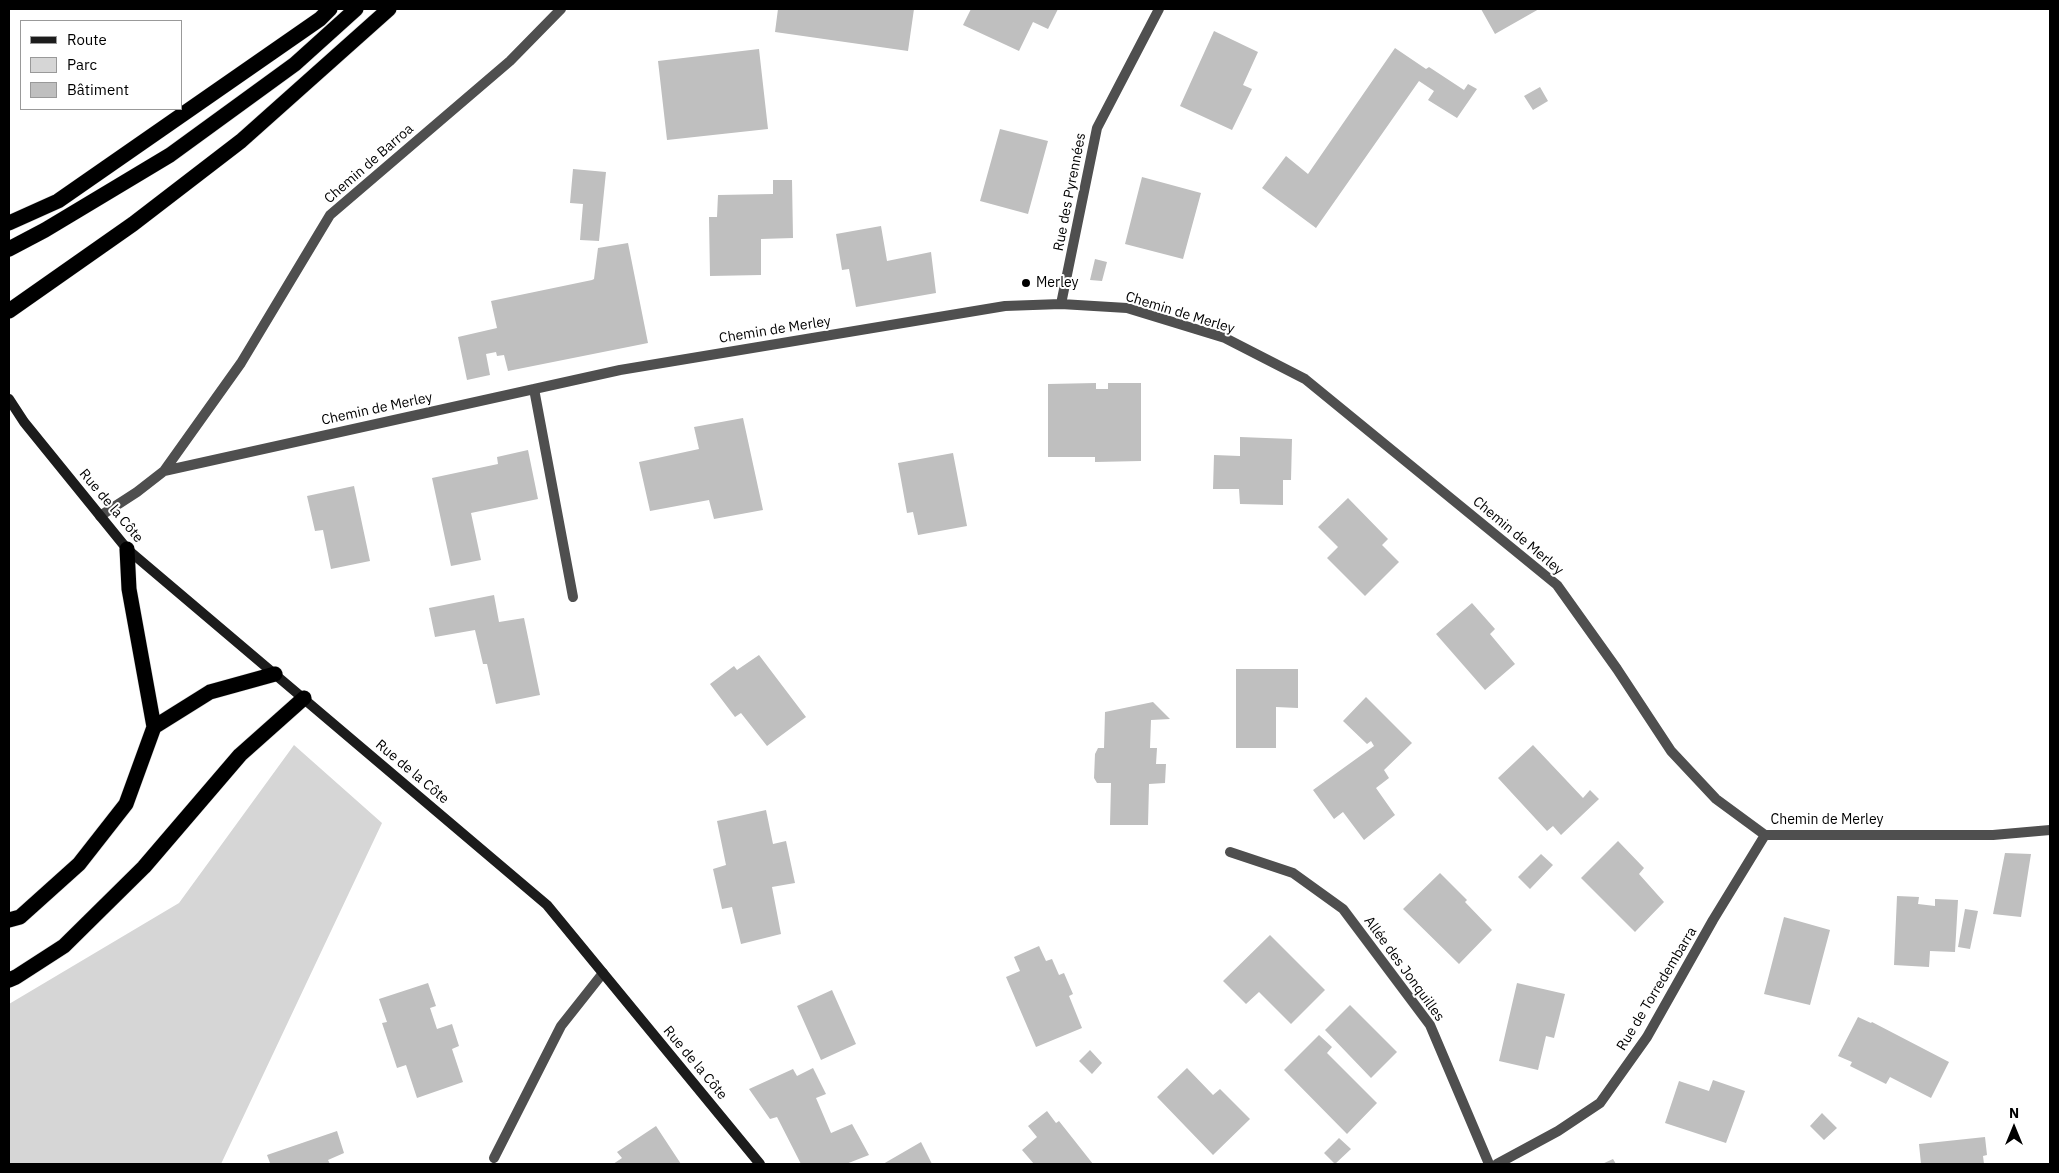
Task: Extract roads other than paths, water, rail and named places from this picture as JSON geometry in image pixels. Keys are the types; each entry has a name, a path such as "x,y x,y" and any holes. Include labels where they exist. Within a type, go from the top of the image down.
{"highway":[{"path":"9,223 58,201 320,19 330,9"},
{"path":"9,249 45,230 170,155 295,64 356,9"},
{"path":"9,311 134,224 241,142 389,9"},
{"path":"9,920 20,917 79,864 126,804 154,727 129,589 127,549"},
{"path":"154,727 210,692 275,674"},
{"path":"9,980 64,946 144,867 240,755 304,698"}],"street":[{"name":"Chemin de Barroa","path":"164,471 241,364 330,215 510,61 561,9"},
{"name":"Rue des Pyrennées","path":"1061,304 1097,128 1159,9"},
{"name":"Chemin de Merley","path":"100,516 137,492 164,471 620,370 1005,306 1061,304 1127,308 1225,338 1304,379 1557,586 1617,669 1671,751 1716,799 1765,835 1993,835 2050,830"},
{"path":"534,389 573,597"},
{"name":"Rue de la Côte","path":"9,399 24,422 127,549 546,905 760,1164"},
{"name":"Rue de Torredembarra","path":"1497,1164 1558,1131 1600,1104 1647,1037 1713,920 1765,835"},
{"name":"Allée des Jonquilles","path":"1230,852 1293,873 1343,909 1430,1024 1489,1164"},
{"path":"494,1158 561,1026 603,973"}],"place":[{"name":"Merley","path":"1026,283"}]}
